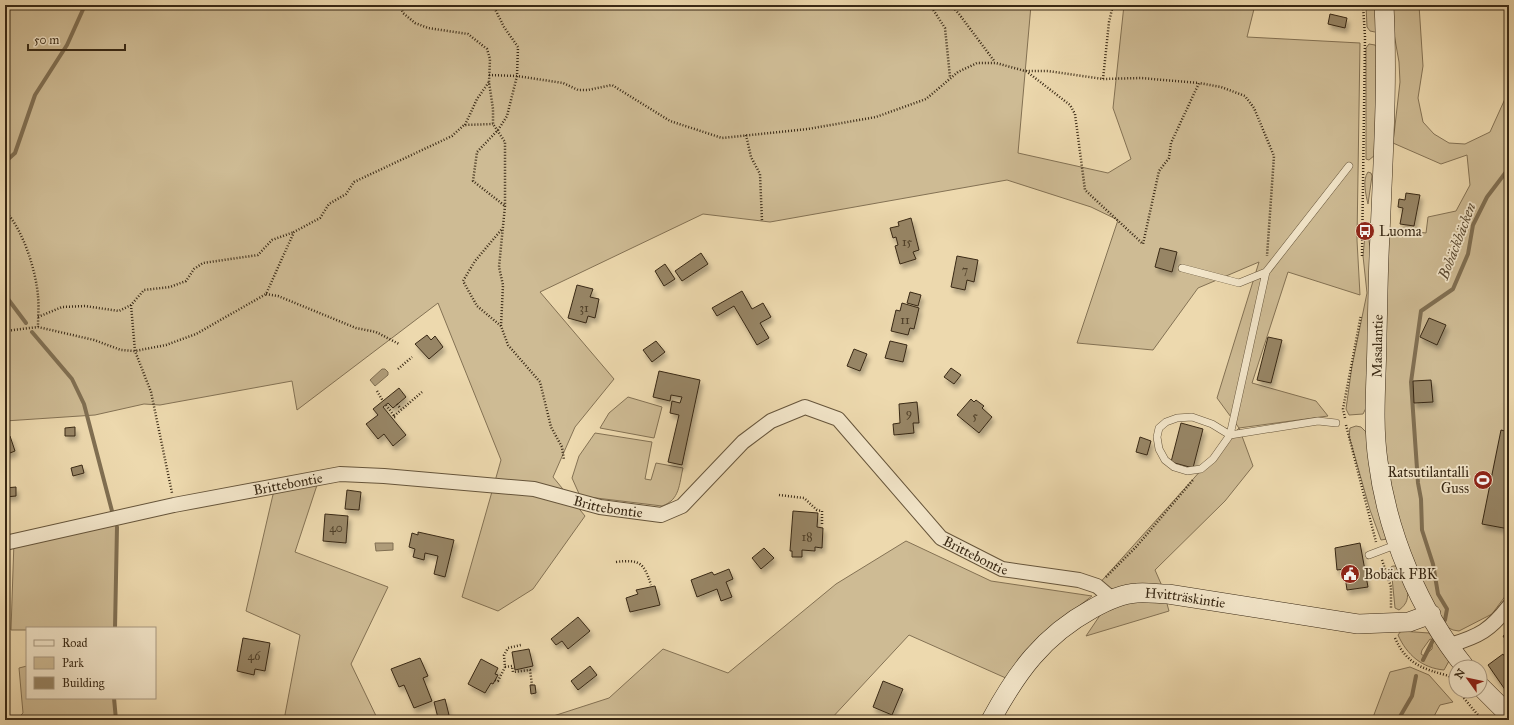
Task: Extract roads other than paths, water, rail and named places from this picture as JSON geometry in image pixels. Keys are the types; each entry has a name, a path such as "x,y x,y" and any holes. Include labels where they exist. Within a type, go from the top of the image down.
{"street":[{"name":"Masalantie","path":"1384,5 1386,40 1376,438 1378,461 1388,512 1398,544 1421,598 1460,659"},
{"name":"Brittebontie","path":"5,543 174,505 340,474 384,476 534,489 600,507 661,515 682,506 743,442 771,421 806,407 838,419 941,538 1002,568 1079,580 1097,586 1111,598"},
{"name":"Hvitträskintie","path":"991,720 1007,690 1027,662 1048,640 1070,621 1111,598 1136,593 1168,594 1358,624 1409,622 1431,614"},
{"path":"1450,645 1480,634 1494,624 1509,606"},
{"path":"1488,694 1509,715"}],"lane":[{"path":"1336,423 1318,421 1230,435 1212,424 1192,418 1177,418 1166,422 1159,428 1157,437 1159,450 1165,460 1174,468 1187,471 1201,469 1213,459 1230,435 1266,272 1349,166"},
{"path":"1182,268 1239,283 1266,272"},
{"path":"1369,555 1398,544"}],"waterway":[{"path":"5,162 15,153 35,95 67,45 85,5"},
{"name":"Bobäckbäcken","path":"1445,620 1447,609 1438,594 1433,564 1422,530 1421,499 1418,483 1411,382 1421,311 1453,289 1468,254 1473,225 1487,197 1509,168"},
{"path":"5,295 26,323"},
{"path":"32,332 72,379 84,404 112,511"},
{"path":"115,627 117,527"},
{"path":"1423,660 1433,640"},
{"path":"1398,720 1412,696 1416,676"},
{"path":"114,699 116,720"}],"place":[{"name":"Luoma","path":"1365,231"},
{"name":"Ratsutilantalli Guss","path":"1483,480"},
{"name":"Bobäck FBK","path":"1350,574"}]}
